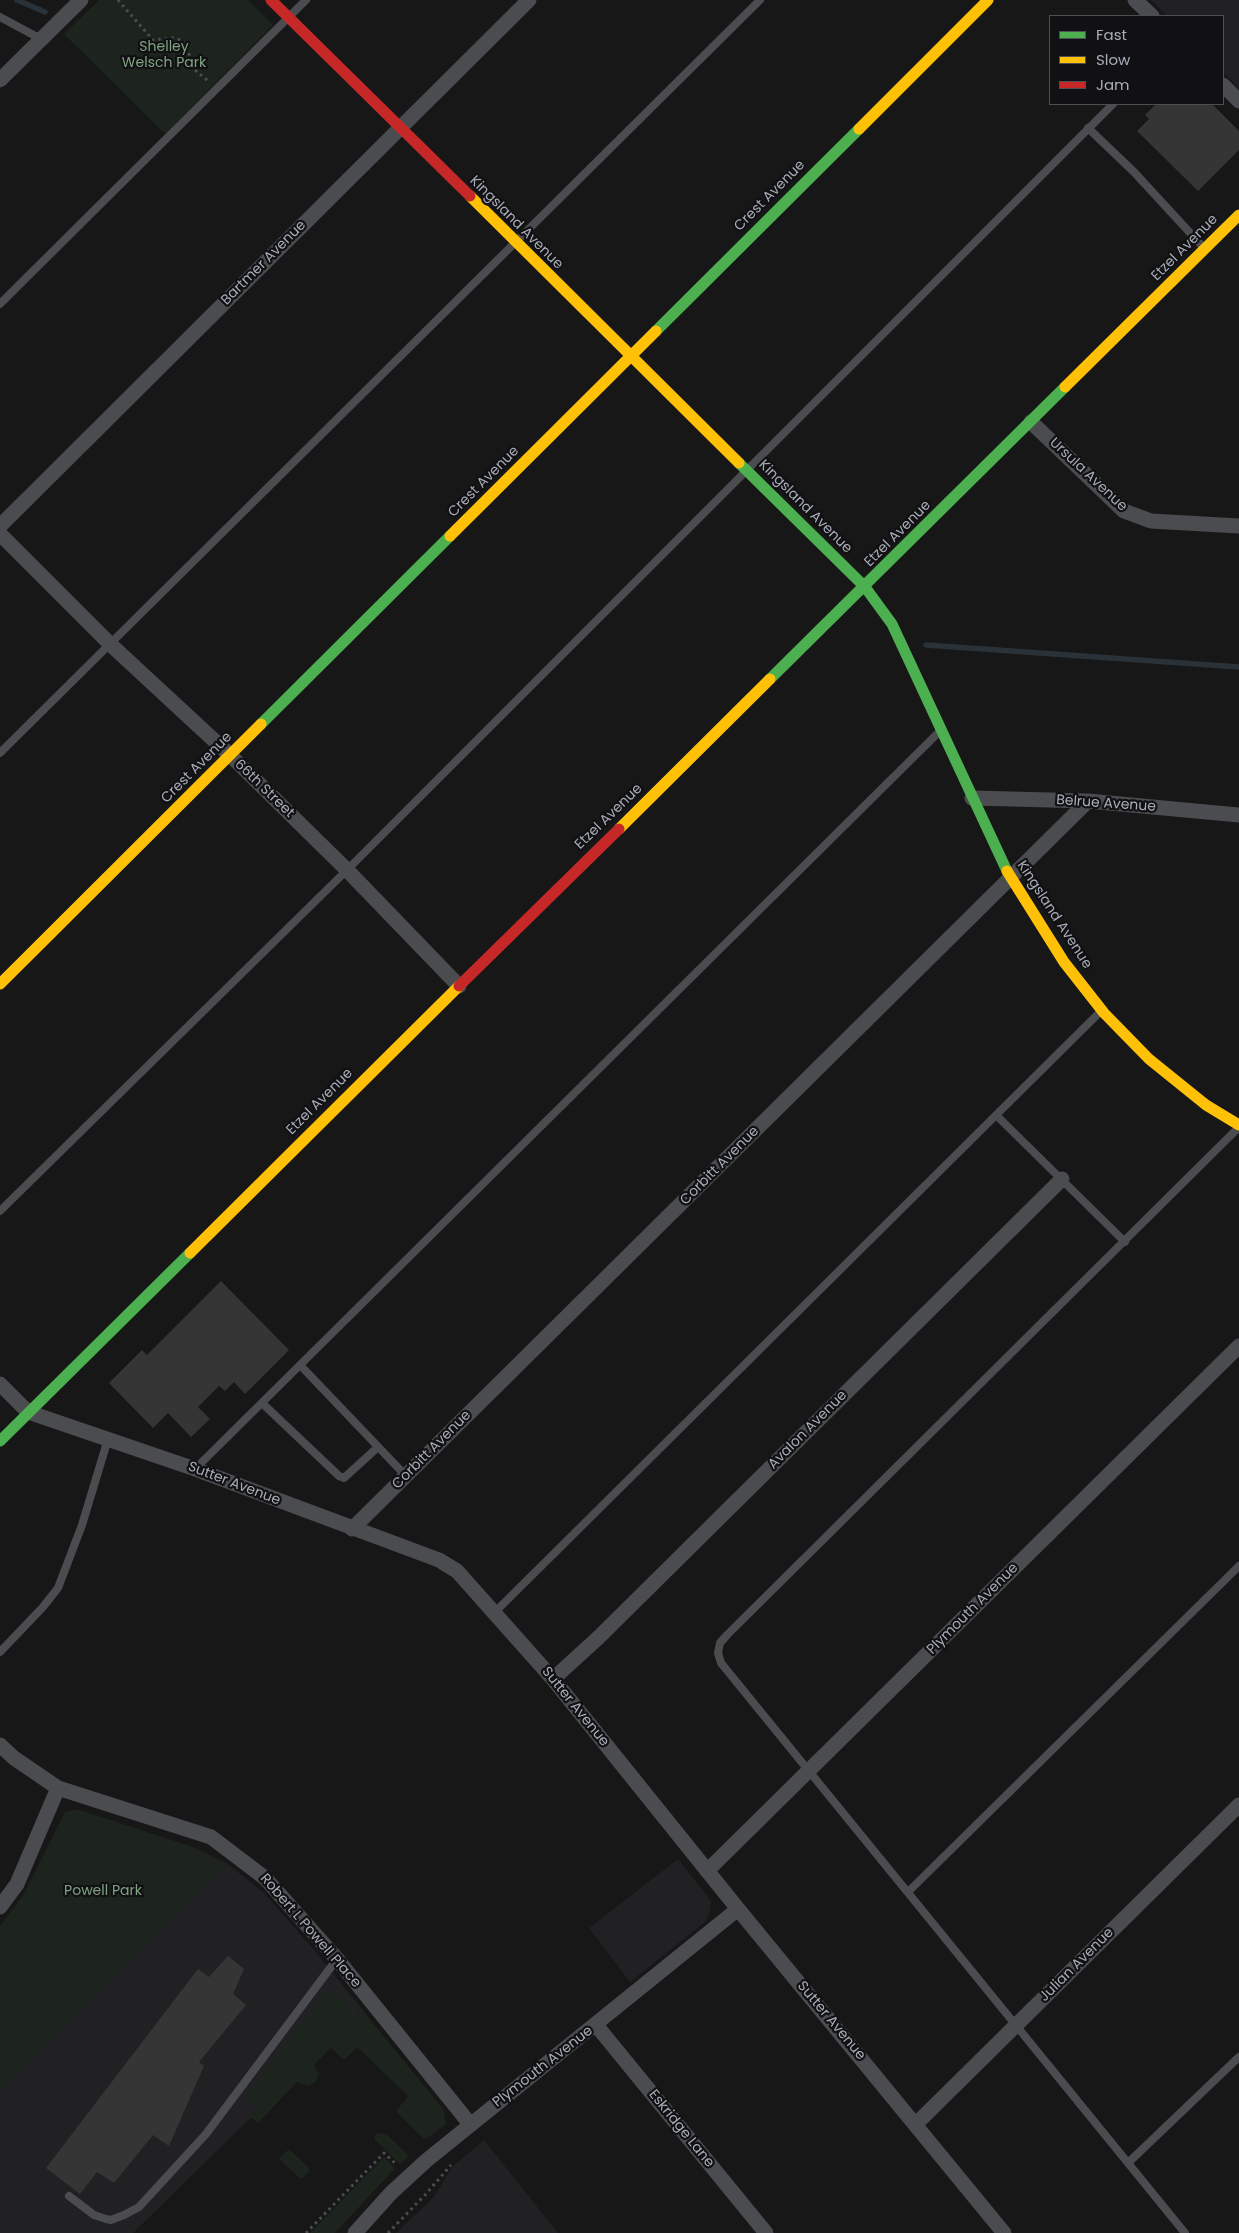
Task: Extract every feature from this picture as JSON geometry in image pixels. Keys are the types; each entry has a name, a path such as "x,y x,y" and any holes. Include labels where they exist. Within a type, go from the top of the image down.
{"street":[{"path":"0,80 81,0"},
{"name":"Kingsland Avenue","path":"271,0 865,587 892,624 1011,880 1064,962 1102,1010 1149,1059 1206,1105 1239,1126"},
{"name":"Bartmer Avenue","path":"0,526 529,0"},
{"name":"Crest Avenue","path":"0,984 988,0"},
{"path":"1136,0 1151,15"},
{"path":"1224,86 1239,101"},
{"name":"Etzel Avenue","path":"0,1441 1239,215"},
{"name":"Ursula Avenue","path":"1031,422 1124,511 1151,521 1239,526"},
{"name":"66th Street","path":"0,534 110,644 231,756 347,870 458,986"},
{"name":"Belrue Avenue","path":"972,798 1088,802 1239,815"},
{"name":"Corbitt Avenue","path":"352,1529 1088,802"},
{"name":"Avalon Avenue","path":"553,1679 599,1637 1062,1179"},
{"name":"Plymouth Avenue","path":"707,1871 1239,1346"},
{"name":"Sutter Avenue","path":"0,1384 28,1412 196,1469 439,1560 451,1567 471,1585 553,1679 707,1871 1004,2233"},
{"name":"Robert L Powell Place","path":"0,1744 14,1758 58,1788 212,1837 265,1878 337,1959 470,2124"},
{"path":"0,1907 17,1884 58,1788"},
{"name":"Julian Avenue","path":"916,2124 1239,1805"},
{"name":"Plymouth Avenue","path":"355,2233 420,2166 738,1909"},
{"name":"Eskridge Lane","path":"596,2025 766,2233"}],"lane":[{"path":"0,304 306,0"},
{"path":"0,753 760,0"},
{"path":"0,18 41,39"},
{"path":"0,1211 347,870 1112,105"},
{"path":"1088,128 1134,172 1205,249"},
{"path":"196,1469 941,730"},
{"path":"495,1612 1102,1010"},
{"path":"996,1115 1125,1242"},
{"path":"1186,2233 1017,2024 808,1771 721,1663 718,1653 720,1643 1125,1242 1239,1126"},
{"path":"300,1365 406,1476"},
{"path":"262,1403 338,1476 344,1478 378,1447"},
{"path":"0,1652 44,1607 58,1588 82,1524 108,1439"},
{"path":"908,1892 1239,1566"},
{"path":"69,2196 94,2215 112,2220 139,2207 206,2134 337,1959"},
{"path":"1129,2162 1239,2057"}],"path":[{"path":"118,0 153,40 172,38 182,40 189,52 190,66 216,89"},
{"path":"306,2233 384,2153 400,2168"},
{"path":"388,2233 425,2196 451,2164"}],"shaded area":[{"path":"1151,0 1239,0 1239,89 1224,73 1224,15 1166,15"},
{"path":"678,1859 711,1901 710,1912 705,1922 630,1982 589,1928"},
{"path":"228,1864 264,1893 315,1951 362,2009 133,2233 0,2233 0,2092"},
{"path":"484,2140 558,2233 396,2233 434,2197 452,2167"}],"green space":[{"name":"Shelley Welsch Park","path":"99,0 248,0 273,25 165,134 64,34"},
{"name":"Powell Park","path":"77,1809 193,1847 228,1864 0,2092 0,1926 24,1894 65,1812"},
{"path":"336,1989 356,2015 360,2012 345,1991 349,1994 444,2110 446,2124 430,2136 424,2139 397,2113 397,2110 408,2096 357,2047 344,2060 331,2048 314,2065 319,2075 315,2082 308,2086 297,2082 258,2123 250,2117 257,2108 245,2099 245,2096 325,1993"},
{"path":"377,2133 386,2134 408,2155 407,2158 400,2164 375,2140"},
{"path":"289,2149 309,2168 309,2172 301,2179 279,2159"},
{"path":"384,2157 395,2168 335,2233 310,2233"}],"building":[{"path":"1155,105 1213,105 1239,131 1239,150 1198,191 1137,131 1149,119 1145,115"},
{"path":"221,1281 289,1350 245,1394 234,1382 225,1391 219,1386 198,1407 210,1419 191,1437 168,1413 153,1428 109,1383 142,1350 147,1355"},
{"path":"228,1956 244,1969 233,1994 246,2005 199,2062 204,2066 169,2146 153,2135 114,2183 97,2172 80,2194 46,2168 198,1969 209,1977"}],"waterway":[{"path":"17,0 45,12"},
{"path":"926,645 1239,667"}],"traffic: fast":[{"path":"656,331 859,129"},
{"path":"770,679 1065,387"},
{"path":"739,463 865,587 892,624 1007,871"},
{"path":"261,724 450,536"},
{"path":"0,1441 190,1253"}],"traffic: slow":[{"path":"859,129 988,0"},
{"path":"470,196 739,463"},
{"path":"1065,387 1239,215"},
{"path":"450,536 656,331"},
{"path":"619,829 770,679"},
{"path":"0,984 261,724"},
{"path":"1007,871 1064,962 1104,1013 1149,1059 1206,1105 1239,1125"},
{"path":"190,1253 459,986"}],"traffic: jam":[{"path":"271,0 470,196"},
{"path":"459,986 619,829"}]}
